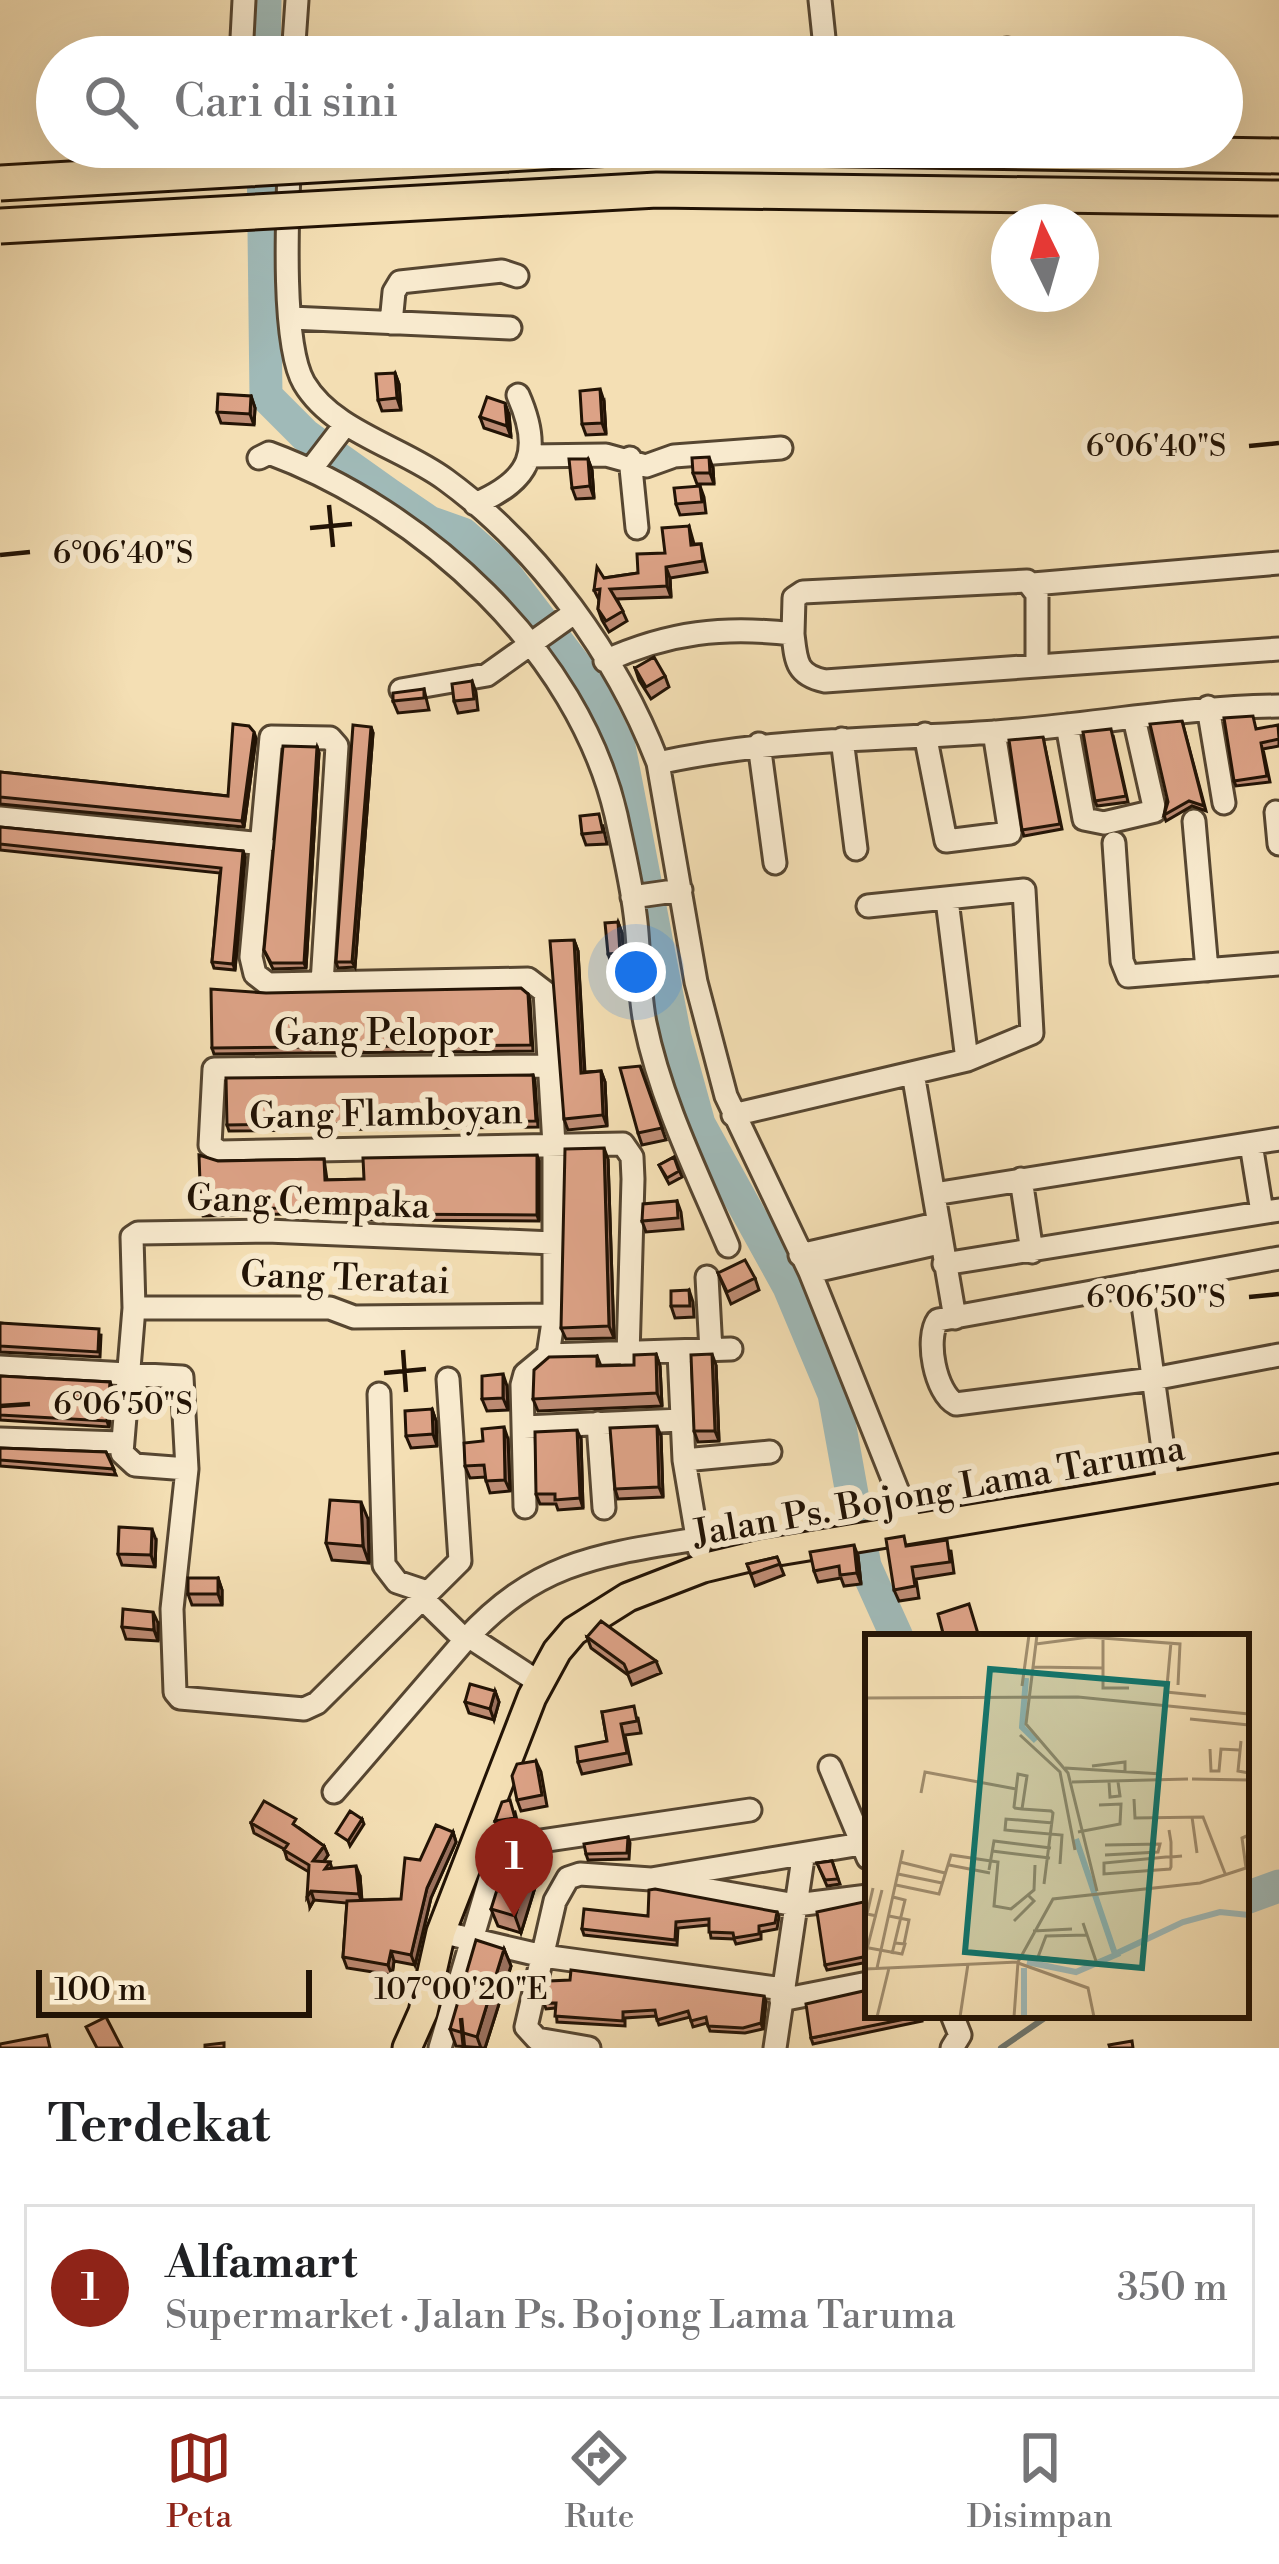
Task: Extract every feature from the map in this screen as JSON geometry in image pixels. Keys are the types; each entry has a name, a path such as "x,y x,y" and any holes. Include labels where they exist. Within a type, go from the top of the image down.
{"highway":[{"path":"1243,155 1279,156"},
{"path":"0,183 262,168"},
{"path":"0,226 657,190 1279,198"}],"main road":[{"name":"Jalan Ps. Bojong Lama Taruma","path":"407,2048 423,2012 441,1932 486,1849 540,1683 574,1630 600,1611 703,1568 836,1539 1279,1468"}],"street":[{"path":"242,36 244,0"},
{"path":"294,36 297,0"},
{"path":"820,0 824,36"},
{"path":"290,168 291,318 305,385 341,430 399,449 475,504 523,548 605,661 658,763 674,891 733,1115 805,1263 904,1528"},
{"path":"392,323 394,292 400,282 502,271 517,276"},
{"path":"291,318 510,328"},
{"path":"475,504 517,482 529,456 529,425 518,394"},
{"path":"314,465 341,430"},
{"path":"529,456 630,458 646,466 674,456 781,448"},
{"path":"259,458 269,453 314,465 402,521 488,595 553,673 593,742 615,813 636,896 644,1018 662,1090 728,1246"},
{"path":"630,458 637,528"},
{"path":"1279,563 1034,584 803,592 794,598 793,634 797,668 808,678 825,681 1279,649"},
{"path":"1034,584 1037,665"},
{"path":"401,690 487,675 568,616"},
{"path":"605,661 647,642 696,631 736,627 793,634"},
{"path":"658,763 759,744 994,732 1208,707 1279,706"},
{"path":"1208,707 1224,803"},
{"path":"1067,725 1084,819 1104,823 1155,811 1133,718"},
{"path":"925,734 946,842 1010,833 994,732"},
{"path":"322,983 334,740 271,737 251,957 255,974 268,984 322,983 528,979 545,992 554,1145 554,1316 548,1355"},
{"path":"842,739 856,849"},
{"path":"759,744 775,863"},
{"path":"1276,812 1279,844"},
{"path":"0,818 263,844"},
{"path":"1194,821 1207,970"},
{"path":"1114,843 1122,961 1128,976 1279,964"},
{"path":"636,896 674,891"},
{"path":"733,1115 967,1060 1026,1039 1035,1028 1026,891 868,906"},
{"path":"947,900 967,1060"},
{"name":"Gang Pelopor","path":"220,1152 210,1145 210,1073 218,1069 550,1066"},
{"path":"913,1073 955,1318"},
{"path":"934,1194 1279,1139"},
{"name":"Gang Flamboyan","path":"220,1152 623,1144 632,1157 628,1356"},
{"path":"805,1263 940,1244 1032,1252 1270,1211 1251,1144"},
{"path":"1021,1179 1032,1252"},
{"name":"Gang Cempaka","path":"134,1308 132,1238 146,1231 553,1243"},
{"path":"1279,1258 934,1322 932,1332 940,1386 950,1403 1153,1379 1279,1355"},
{"path":"525,1507 525,1374 548,1355 721,1350 707,1277"},
{"path":"1140,1283 1168,1486"},
{"path":"134,1308 121,1443 127,1461 135,1466 187,1468"},
{"name":"Gang Teratai","path":"134,1308 330,1308 354,1317 554,1316"},
{"path":"679,1353 684,1460 703,1568"},
{"path":"0,1367 182,1377 187,1468 172,1609 172,1679 180,1698 310,1708 422,1593 460,1561 448,1379"},
{"path":"379,1394 384,1565 397,1582 422,1593 466,1638 540,1683"},
{"path":"524,1427 681,1420"},
{"path":"598,1424 604,1508"},
{"path":"0,1439 121,1443"},
{"path":"684,1460 770,1452"},
{"path":"334,1792 466,1638 518,1588 571,1562 697,1539"},
{"path":"651,1879 864,1851 830,1767"},
{"path":"440,2048 470,1939 486,1849 750,1810"},
{"path":"775,2048 802,1858"},
{"path":"590,2048 537,2039 525,2023 555,1900 568,1878 580,1874 651,1879 708,1894 796,1905 865,1896"},
{"path":"441,1932 543,1956 782,1994 865,1983"},
{"path":"952,2048 960,2035 953,2018"}],"building":[{"path":"395,373 397,398 378,400 376,374"},
{"path":"600,389 602,423 582,424 580,391"},
{"path":"218,394 251,396 250,414 217,412"},
{"path":"487,397 505,403 507,426 480,417"},
{"path":"709,457 710,473 693,473 692,458"},
{"path":"569,459 588,459 590,486 572,488"},
{"path":"700,486 702,502 676,504 674,488"},
{"path":"689,526 691,545 701,544 703,561 666,567 667,586 610,589 623,611 606,621 598,609 600,589 594,590 597,567 604,578 638,573 637,554 665,553 662,528"},
{"path":"654,657 665,676 646,687 635,668"},
{"path":"472,681 474,699 454,701 452,684"},
{"path":"424,689 424,698 393,701 393,693"},
{"path":"1253,716 1256,729 1278,725 1279,739 1261,743 1267,776 1234,781 1224,718"},
{"path":"1182,721 1204,806 1189,801 1164,815 1168,802 1150,724"},
{"path":"233,724 249,726 254,732 242,821 0,797 0,772 228,796"},
{"path":"353,725 371,727 352,962 336,962"},
{"path":"1111,729 1126,796 1095,801 1083,732"},
{"path":"1043,737 1060,824 1022,830 1009,740"},
{"path":"283,746 317,747 304,963 271,963 264,950"},
{"path":"599,814 603,832 582,834 580,816"},
{"path":"0,827 243,851 233,964 212,962 221,868 0,844"},
{"path":"618,922 620,953 608,954 605,923"},
{"path":"574,940 581,1073 601,1071 603,1115 564,1119 550,941"},
{"path":"521,988 528,994 531,1045 212,1048 211,989 266,993"},
{"path":"640,1066 662,1128 638,1133 620,1068"},
{"path":"533,1075 536,1121 227,1125 226,1078"},
{"path":"604,1148 609,1326 561,1328 565,1149"},
{"path":"199,1155 218,1161 324,1159 325,1180 364,1179 363,1158 537,1155 537,1215 365,1214 364,1206 201,1210"},
{"path":"674,1157 679,1171 667,1178 659,1165"},
{"path":"677,1201 678,1218 642,1221 643,1204"},
{"path":"745,1260 755,1278 727,1292 718,1273"},
{"path":"689,1290 690,1306 671,1306 671,1291"},
{"path":"0,1323 99,1329 98,1352 0,1346"},
{"path":"656,1354 657,1393 533,1399 534,1370 549,1357 597,1356 597,1366 634,1365 634,1355"},
{"path":"712,1354 715,1431 694,1431 691,1355"},
{"path":"503,1374 503,1398 482,1399 482,1376"},
{"path":"0,1376 110,1382 107,1421 0,1415"},
{"path":"432,1409 433,1434 406,1436 405,1411"},
{"path":"657,1426 659,1487 615,1489 610,1428"},
{"path":"504,1427 505,1480 486,1481 484,1465 465,1466 464,1443 483,1441 482,1429"},
{"path":"577,1430 580,1498 555,1500 555,1494 536,1494 535,1432"},
{"path":"0,1448 106,1452 114,1469 0,1460"},
{"path":"330,1500 361,1502 363,1546 326,1543"},
{"path":"119,1527 152,1529 151,1555 118,1554"},
{"path":"904,1536 906,1546 947,1540 950,1562 912,1567 915,1586 894,1590 886,1539"},
{"path":"854,1545 857,1573 840,1575 839,1566 814,1571 810,1552"},
{"path":"777,1557 780,1564 751,1574 747,1564"},
{"path":"188,1578 218,1578 218,1594 188,1594"},
{"path":"969,1604 978,1634 943,1634 938,1614"},
{"path":"123,1609 153,1612 154,1630 122,1627"},
{"path":"601,1621 656,1661 628,1673 624,1664 587,1637"},
{"path":"470,1684 495,1691 490,1709 465,1702"},
{"path":"634,1706 637,1721 621,1724 627,1753 578,1762 576,1747 607,1741 602,1712"},
{"path":"536,1761 542,1795 517,1800 512,1776 517,1764"},
{"path":"510,1800 515,1818 495,1821 502,1802"},
{"path":"264,1801 296,1819 293,1824 324,1846 313,1861 330,1862 325,1869 356,1866 359,1894 311,1891 307,1897 309,1865 284,1850 288,1844 251,1823"},
{"path":"350,1811 362,1819 348,1841 336,1833"},
{"path":"436,1825 453,1832 427,1888 411,1955 391,1951 388,1965 343,1957 347,1901 401,1899 405,1858 420,1860"},
{"path":"628,1837 627,1853 586,1854 584,1844"},
{"path":"539,1839 515,1916 491,1909 512,1842"},
{"path":"832,1861 838,1879 825,1880 817,1863"},
{"path":"649,1890 777,1912 775,1923 759,1926 759,1934 734,1938 733,1933 709,1932 709,1919 676,1922 675,1940 582,1929 584,1909 648,1916"},
{"path":"865,1902 865,1957 825,1965 817,1912"},
{"path":"476,1940 504,1949 477,2037 450,2029"},
{"path":"571,1970 764,1996 761,2023 743,2028 708,2026 706,2017 691,2021 688,2011 657,2020 655,2010 623,2012 623,2021 555,2016 556,2003 544,2003 549,1981 570,1980"},
{"path":"865,1991 865,2018 910,2018 811,2038 806,2004"},
{"path":"106,2017 122,2048 97,2048 86,2027"},
{"path":"47,2035 50,2048 0,2048 0,2044"},
{"path":"1132,2041 1133,2048 1109,2045"}],"waterway":[{"path":"264,36 265,0"},
{"path":"263,168 266,396 305,435 429,522 463,534 500,567 585,678 619,746 675,1037 699,1124 789,1287 834,1394 865,1566 896,1634"},
{"path":"1249,1897 1279,1886"},
{"path":"1001,2048 1045,2018"}],"place":[{"name":"Alfamart","path":"514,1917"}]}
